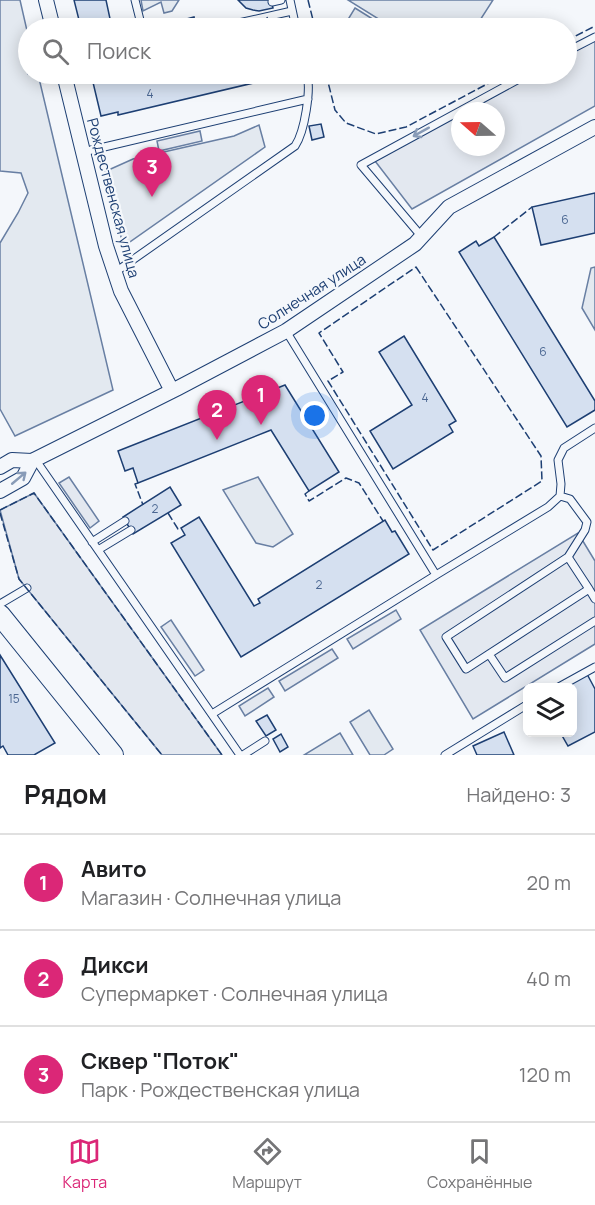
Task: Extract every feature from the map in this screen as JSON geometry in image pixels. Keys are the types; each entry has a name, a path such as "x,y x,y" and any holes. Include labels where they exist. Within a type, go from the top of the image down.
{"main road":[{"path":"0,615 113,755"}],"street":[{"path":"46,0 50,18"},
{"name":"Рождественская улица","path":"66,84 106,246 120,291 172,391"},
{"name":"Солнечная улица","path":"34,460 286,331 415,244 450,207 595,127"},
{"path":"0,467 12,460 34,460"},
{"path":"0,491 23,478 34,460"}],"lane":[{"path":"135,0 140,18"},
{"path":"272,2 280,0"},
{"path":"290,0 294,18"},
{"path":"261,18 292,11"},
{"path":"577,47 595,37"},
{"path":"114,273 295,146 299,141 308,99 308,84"},
{"path":"422,237 361,165 510,84"},
{"path":"83,152 308,99"},
{"path":"286,331 436,575"},
{"path":"212,714 548,507 560,496 558,460 564,448 595,428"},
{"path":"34,460 242,755 265,741"},
{"path":"560,496 570,499 587,522 585,530 568,557 446,637 466,669 589,589"},
{"path":"92,542 125,521"},
{"path":"98,550 131,530"},
{"path":"568,557 595,599"},
{"path":"0,604 27,588"},
{"path":"489,654 505,678 595,621"},
{"path":"564,683 595,666"},
{"path":"445,755 523,707"}],"shaded area":[{"path":"0,0 20,0 24,18 18,18 18,84 40,84 113,390 15,436 0,409 0,243 28,193 21,173 0,171"},
{"path":"141,0 179,0 172,11 164,13 161,2 143,11"},
{"path":"348,0 493,0 481,18 377,18"},
{"path":"355,8 371,18 349,18"},
{"path":"595,40 595,106 412,209 375,161 451,119 451,156 505,156 505,102 482,102 515,84 577,84 577,50"},
{"path":"259,125 265,147 124,246 104,172 133,159 234,136"},
{"path":"200,131 202,141 159,151 157,141"},
{"path":"595,267 595,330 582,308 591,268"},
{"path":"69,477 99,521 90,528 59,483"},
{"path":"258,477 293,534 273,547 256,543 223,490"},
{"path":"34,493 222,755 162,755 19,579 0,510"},
{"path":"578,533 595,561 595,644 532,683 523,683 523,688 473,719 420,630"},
{"path":"396,610 401,619 353,649 347,639"},
{"path":"171,620 204,670 195,676 161,627"},
{"path":"332,649 338,658 285,691 279,681"},
{"path":"268,688 274,697 245,716 239,706"},
{"path":"369,710 393,749 384,755 370,755 350,722"},
{"path":"340,733 353,755 304,755"}],"building":[{"path":"74,0 106,0 110,18 78,18"},
{"path":"238,0 271,0 273,8 253,10 246,8"},
{"path":"93,84 249,84 118,115 118,112 101,116"},
{"path":"321,124 324,137 312,140 309,126"},
{"path":"595,193 595,233 541,245 532,207"},
{"path":"494,237 595,401 595,410 567,427 459,252 476,241 479,246"},
{"path":"404,336 456,421 449,425 453,432 393,469 370,431 412,405 379,352"},
{"path":"285,385 339,472 309,491 271,430 138,483 133,468 125,471 118,451"},
{"path":"170,487 181,505 133,534 123,517"},
{"path":"199,517 254,606 260,603 258,599 385,520 392,532 395,531 409,554 241,657 171,543 185,535 181,528"},
{"path":"0,655 55,743 34,755 8,755 3,746 0,748"},
{"path":"587,674 595,689 595,732 568,746 563,737 577,737 577,683 570,683"},
{"path":"267,715 276,730 266,736 256,721"},
{"path":"504,732 514,755 477,755 473,746"},
{"path":"281,734 288,747 280,752 273,739"}],"fence":[{"path":"308,0 312,18"},
{"path":"577,35 595,26"},
{"path":"328,84 335,110 346,123 376,134 406,127 487,84"},
{"path":"494,237 532,207"},
{"path":"416,267 541,456 542,481 433,550 328,381 343,372 319,333 416,267"},
{"path":"309,491 305,494 309,501 346,478 359,483 383,521"},
{"path":"138,483 135,484 143,505"},
{"path":"0,510 34,493 222,755"},
{"path":"0,513 19,579 162,755"},
{"path":"168,513 178,529 181,528"}],"place":[{"name":"Сквер \"Поток\"","path":"152,197"},
{"name":"Авито","path":"261,425"},
{"name":"Дикси","path":"217,440"}]}
